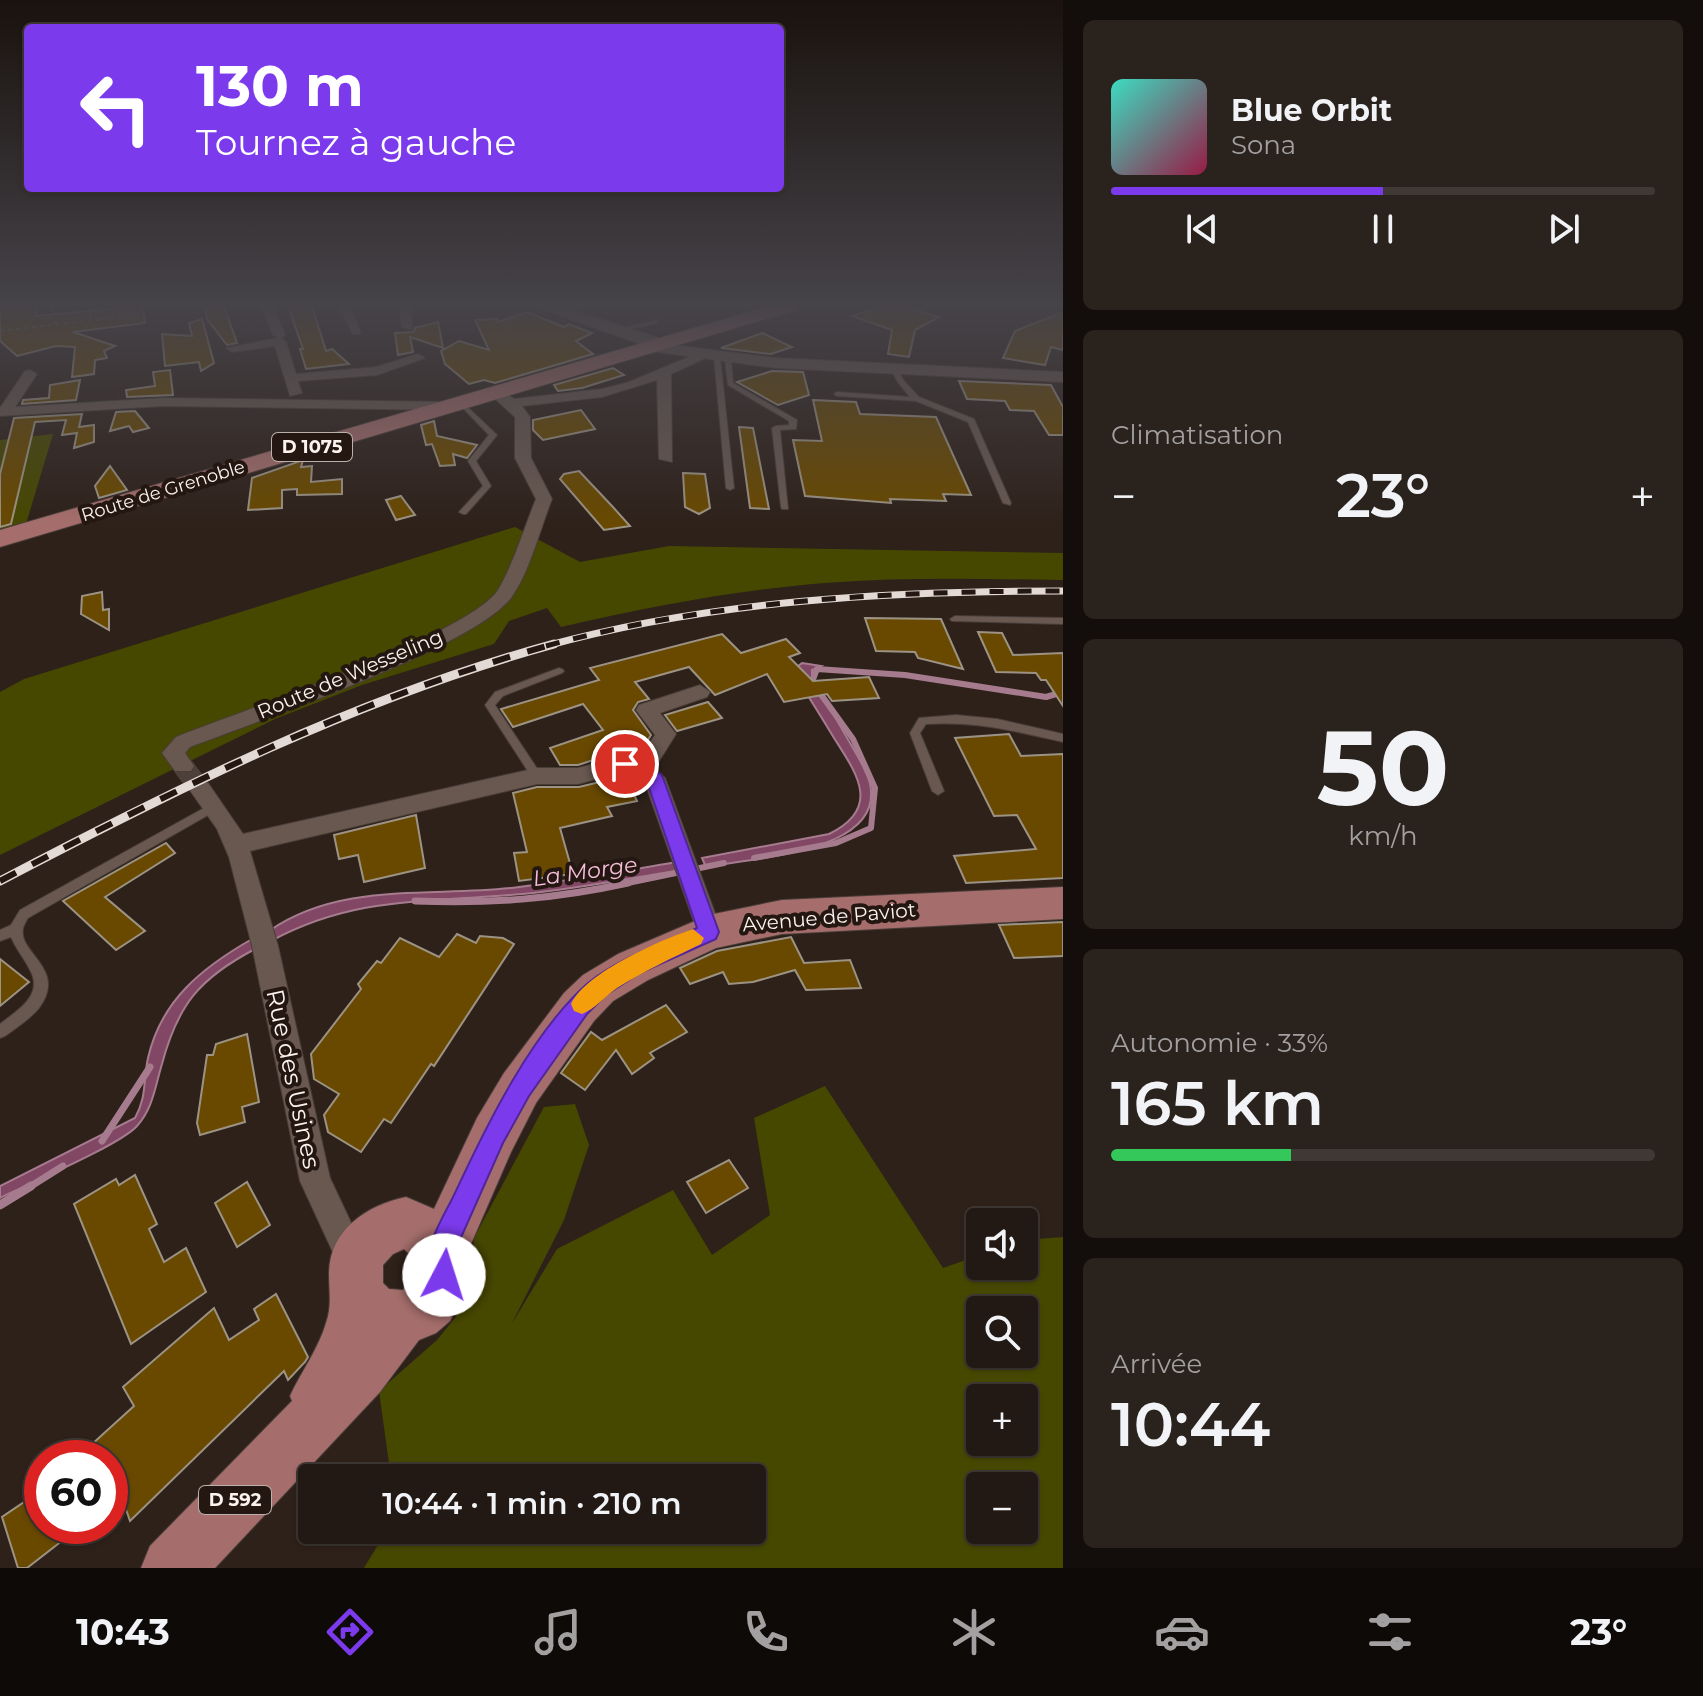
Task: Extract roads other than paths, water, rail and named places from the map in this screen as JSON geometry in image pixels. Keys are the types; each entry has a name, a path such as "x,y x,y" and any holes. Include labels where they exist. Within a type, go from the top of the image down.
{"main road":[{"name":"Route de Grenoble","path":"0,539 399,413 504,398 540,379"},
{"name":"Avenue de Paviot","path":"392,1263 494,1135 520,1088 579,1007 598,988 633,967 709,932 782,917 1063,903"},
{"name":"D 592","path":"172,1568 299,1432 360,1372 392,1263"}],"street":[{"path":"3,411 26,379"},
{"path":"291,379 298,405"},
{"path":"504,398 602,393 645,379"},
{"path":"664,379 667,459"},
{"name":"Route de Wesseling","path":"183,766 173,753 183,742 431,644 481,614 505,594 544,499 522,457 525,425 522,412 504,398"},
{"path":"3,411 163,402 298,405 399,413"},
{"path":"641,772 666,734 646,710 700,692"},
{"path":"207,798 236,845 537,776 578,776 625,764 654,778 709,932"},
{"name":"Rue des Usines","path":"236,845 263,938 315,1181 329,1210 392,1263"},
{"path":"329,1210 348,1219 392,1263"}],"lane":[{"path":"718,379 730,488"},
{"path":"727,379 730,384 793,420 793,427 776,428 785,507"},
{"path":"898,379 903,391 916,399 971,421 1007,503"},
{"path":"837,394 916,399"},
{"path":"455,404 493,435 472,461 487,486 463,512"},
{"path":"955,619 1063,621"},
{"path":"537,776 490,705 499,694 559,671"},
{"path":"938,791 915,733 923,721 956,719 997,723 1063,738"},
{"path":"0,1032 36,1002 41,983 34,959 18,943 16,929 24,914 207,798"},
{"path":"0,936 16,929"}],"waterway":[{"name":"La Morge","path":"754,858 836,843 871,828 875,788 853,739 812,682 817,669 905,675 1046,697 1063,692"},
{"name":"La Morge","path":"625,884 724,863"},
{"name":"La Morge","path":"415,901 522,899 625,884"},
{"name":"La Morge","path":"618,885 625,884"},
{"name":"La Morge","path":"102,1141 150,1067"},
{"name":"La Morge","path":"28,1188 63,1166"},
{"name":"La Morge","path":"0,1205 31,1186"}],"tunnel":[{"path":"183,766 200,789"}],"railway":[{"path":"546,646 673,618 803,601 933,593 1063,591"},
{"path":"0,881 202,779 340,718 481,666 554,644"}]}
